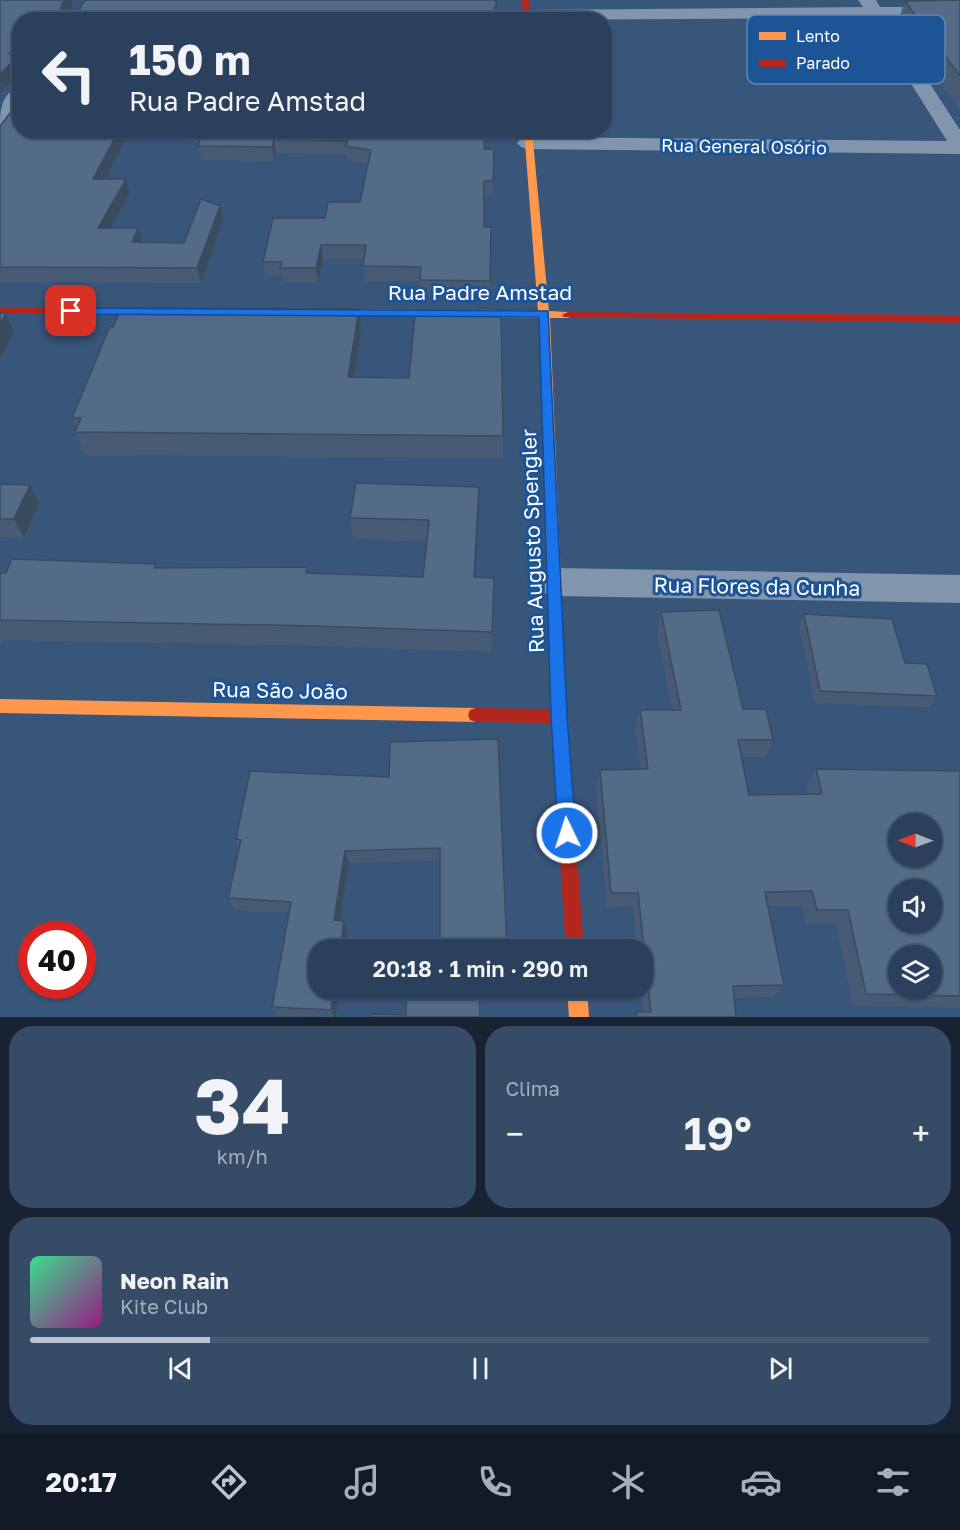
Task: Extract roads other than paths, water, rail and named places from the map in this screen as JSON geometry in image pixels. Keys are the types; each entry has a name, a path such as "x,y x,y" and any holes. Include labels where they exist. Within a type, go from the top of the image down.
{"street":[{"path":"525,12 870,7 960,12"},
{"path":"920,84 960,147"},
{"name":"Rua Augusto Spengler","path":"528,138 544,313 559,716 574,939"},
{"name":"Rua General Osório","path":"571,138 960,147"},
{"path":"0,311 177,312"},
{"name":"Rua Padre Amstad","path":"296,312 960,319"},
{"name":"Rua Flores da Cunha","path":"554,582 960,589"},
{"name":"Rua São João","path":"0,706 559,716"},
{"path":"578,999 579,1017"}]}
